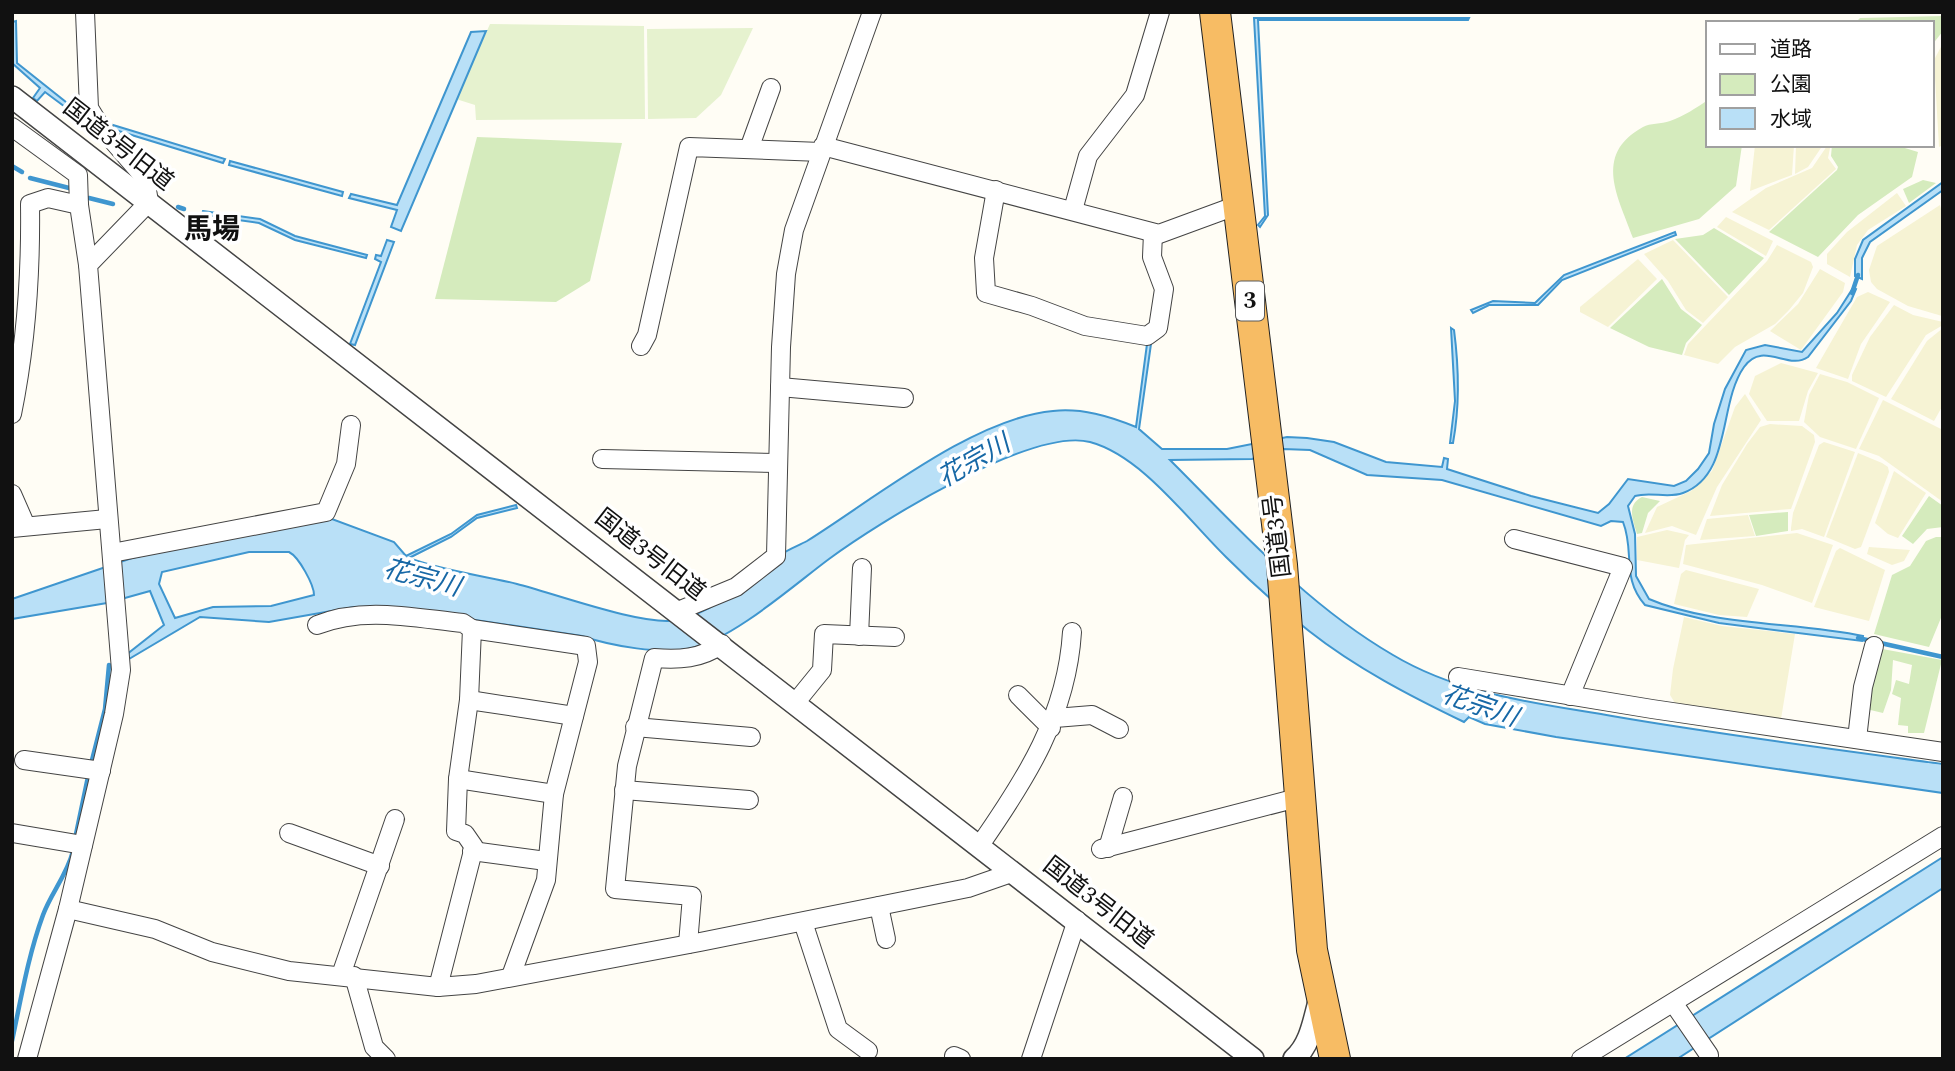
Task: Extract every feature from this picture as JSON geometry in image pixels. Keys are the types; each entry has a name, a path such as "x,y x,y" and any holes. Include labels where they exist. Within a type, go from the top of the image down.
{"highway":[{"name":"国道3号","path":"1217,25 1282,565 1312,950 1335,1059"}],"street":[{"path":"85,12 89,107 100,126 145,178 149,202 89,265"},
{"path":"680,612 736,587 776,556 786,274 794,230 872,12"},
{"path":"1073,210 1088,156 1135,95 1160,12"},
{"path":"749,149 771,88"},
{"name":"国道3号旧道","path":"12,97 720,643 1253,1059"},
{"path":"12,127 78,175 79,205 89,265 121,670 114,715 68,909 27,1059"},
{"path":"641,345 648,335 689,147 822,149 996,190 1159,234 1238,205"},
{"path":"996,190 984,258 986,293 1032,306 1085,326 1147,337 1158,328 1164,289 1152,257 1153,233"},
{"path":"12,414 31,250 30,204 48,198 79,205"},
{"path":"780,387 904,398"},
{"path":"112,554 326,512 346,464 351,425"},
{"path":"602,459 778,463"},
{"path":"12,494 19,527 107,519"},
{"path":"1525,538 1623,567 1570,696"},
{"path":"859,636 863,568"},
{"path":"317,625 335,618 368,613 463,624 472,629 586,646 588,662 554,794 546,880 511,975"},
{"path":"438,987 474,847 465,834 456,831 458,779 469,700 472,629"},
{"path":"979,845 1020,787 1053,723 1070,654 1072,632"},
{"path":"796,702 822,670 824,634 895,637"},
{"path":"688,944 692,896 615,890 624,790 635,727 654,658 678,660 709,654 720,643"},
{"path":"1857,739 1863,687 1874,646"},
{"path":"1458,677 1943,752"},
{"path":"1018,695 1053,723"},
{"path":"469,700 574,716"},
{"path":"1053,723 1092,715 1119,729"},
{"path":"635,727 751,737"},
{"path":"24,760 101,771"},
{"path":"458,779 554,794"},
{"path":"624,790 749,800"},
{"path":"1123,797 1105,849 1301,797"},
{"path":"374,1055 348,975 395,819"},
{"path":"12,833 83,845"},
{"path":"289,834 380,866"},
{"path":"1581,1059 1943,836"},
{"path":"472,851 546,861"},
{"path":"68,909 155,929 212,952 289,971 348,975 438,987 476,984 511,975 803,922 968,888 1014,872"},
{"path":"879,906 886,939"},
{"path":"1031,1059 1077,920"},
{"path":"803,922 838,1029 868,1051"},
{"path":"1294,1059 1303,1051 1321,996"},
{"path":"1674,1003 1709,1055"},
{"path":"845,1034 854,1017"}],"shaded area":[{"path":"1943,43 1943,145 1939,147 1934,60"},
{"path":"1755,147 1794,147 1792,175 1750,191"},
{"path":"1796,147 1822,147 1808,167 1795,174"},
{"path":"1826,147 1830,148 1828,158 1836,169 1769,230 1732,212 1766,188 1812,168"},
{"path":"1897,193 1906,206 1868,230 1857,245 1850,277 1827,264 1827,254 1847,232"},
{"path":"1940,205 1943,217 1942,316 1908,306 1877,289 1871,282 1869,270 1877,246"},
{"path":"1726,217 1773,241 1766,256 1717,227"},
{"path":"1673,240 1728,297 1703,323 1686,310 1668,281 1644,254"},
{"path":"1777,245 1811,262 1813,267 1803,293 1789,310 1775,324 1735,347 1718,364 1684,355 1688,344 1767,261"},
{"path":"1638,259 1657,279 1608,327 1580,312 1580,307"},
{"path":"1820,269 1845,283 1843,292 1801,350 1770,331 1798,304"},
{"path":"1868,292 1890,302 1861,344 1848,379 1816,368 1857,297"},
{"path":"1894,305 1913,315 1943,322 1943,325 1926,335 1886,397 1852,381 1852,375 1870,337"},
{"path":"1943,328 1943,405 1934,421 1891,399 1927,341"},
{"path":"1781,363 1818,373 1808,391 1799,421 1767,421 1749,394 1755,376"},
{"path":"1820,374 1847,382 1879,398 1856,449 1820,437 1804,422 1809,395"},
{"path":"1745,394 1761,420 1717,487 1696,535 1672,526 1645,533 1657,507 1691,491 1712,471 1735,407"},
{"path":"1883,400 1943,430 1943,502 1879,456 1859,449"},
{"path":"1770,424 1802,426 1814,435 1815,442 1791,509 1710,516 1722,485 1747,444 1760,427"},
{"path":"1824,442 1855,452 1824,537 1802,529 1791,531 1791,528 1793,513 1819,445"},
{"path":"1858,453 1882,463 1888,467 1889,472 1861,547 1855,549 1826,537"},
{"path":"1894,471 1926,493 1898,538 1888,534 1875,523"},
{"path":"1748,515 1755,536 1700,540 1707,519"},
{"path":"1667,530 1689,535 1685,540 1679,568 1637,560 1637,537"},
{"path":"1797,533 1833,545 1812,603 1762,585 1683,564 1686,545"},
{"path":"1869,547 1910,550 1904,561 1892,565 1867,554"},
{"path":"1840,548 1885,570 1869,621 1814,607 1836,551"},
{"path":"1686,570 1759,589 1747,617 1719,615 1674,604 1681,574"},
{"path":"1684,617 1722,626 1795,634 1781,719 1675,703 1670,695"}],"green space":[{"path":"1943,16 1943,31 1934,42 1934,21 1857,21 1860,18"},
{"path":"490,24 644,26 645,119 476,120 475,105 456,99"},
{"path":"753,28 721,95 696,118 648,119 647,29"},
{"path":"1706,101 1706,147 1742,147 1736,186 1699,219 1633,238 1614,178 1618,151 1627,138 1643,127 1667,122"},
{"path":"477,137 622,143 590,281 556,302 435,299"},
{"path":"1832,147 1902,147 1918,152 1912,177 1858,215 1818,257 1769,232 1837,170 1838,167 1831,156"},
{"path":"1923,180 1936,183 1909,203 1903,189"},
{"path":"1714,228 1764,258 1729,295 1675,239 1703,235"},
{"path":"1662,279 1681,309 1702,325 1686,343 1682,355 1649,347 1610,328"},
{"path":"1929,496 1943,506 1943,527 1927,529 1913,544 1902,536"},
{"path":"1642,497 1660,501 1648,513 1642,533 1637,534 1632,509"},
{"path":"1788,512 1788,531 1756,536 1749,515"},
{"path":"1943,537 1943,613 1929,647 1874,634 1892,575 1910,566 1926,541"},
{"path":"1877,648 1942,660 1924,733 1908,733 1908,726 1898,725 1901,698 1892,694 1896,680 1909,684 1912,665 1893,660 1891,690 1883,713 1862,708"}],"water":[{"path":"1254,18 1469,18 1258,20 1268,215 1260,227 1258,225 1265,216"},
{"path":"16,21 17,63 86,118 84,121 45,92 37,101 33,98 40,88 12,63 12,22"},
{"path":"486,31 401,231 391,227 397,210 349,198 351,194 397,205 471,32"},
{"path":"113,125 225,159 223,163 112,129"},
{"path":"230,161 343,192 342,196 229,165"},
{"path":"1943,182 1943,190 1870,242 1862,258 1862,279 1855,276 1855,259 1863,240"},
{"path":"203,211 260,219 295,236 367,255 366,258 295,240 259,223 202,215"},
{"path":"1675,232 1676,235 1562,280 1538,305 1489,305 1473,313 1471,310 1493,301 1535,303 1564,275"},
{"path":"387,240 394,242 355,345 350,344 381,262 375,259 376,255 381,256"},
{"name":"花宗川","path":"1853,288 1856,289 1851,301 1808,357 1792,361 1759,356 1751,359 1744,367 1730,400 1717,455 1710,471 1699,484 1677,495 1635,496 1628,506 1635,534 1636,576 1649,599 1673,608 1727,619 1863,636 1862,641 1719,623 1645,605 1633,585 1623,522 1611,521 1601,526 1442,480 1367,475 1310,450 1283,449 1252,459 1170,460 1303,590 1362,635 1419,669 1445,680 1527,702 1943,764 1943,793 1556,737 1485,724 1469,717 1464,722 1384,681 1327,644 1246,576 1146,475 1109,449 1090,442 1064,441 1031,449 956,481 852,543 744,623 708,643 680,650 637,648 582,636 389,607 354,607 269,622 200,617 129,659 126,655 164,625 150,591 107,603 12,619 12,599 132,558 257,530 332,519 394,542 406,556 451,534 477,515 516,505 517,508 477,518 451,537 409,558 449,570 517,584 622,614 662,621 677,620 719,603 782,554 807,541 925,463 991,428 1022,417 1064,410 1095,414 1136,427 1147,344 1151,344 1139,429 1162,449 1227,449 1287,437 1334,442 1386,462 1442,467 1444,458 1448,459 1447,469 1531,496 1598,513 1609,504 1628,479 1674,486 1686,481 1709,453 1714,424 1725,389 1746,350 1765,345 1802,352 1837,313","holes":["249,552 289,552 305,572 314,595 271,606 213,607 175,618 159,584 162,572"]},
{"path":"1451,328 1454,330 1458,386 1453,443 1450,443 1455,401"},
{"path":"1943,857 1943,888 1677,1059 1624,1059"}],"waterway":[{"path":"12,166 22,172"},
{"path":"30,178 73,189"},
{"path":"89,198 113,204"},
{"path":"178,207 184,209"},
{"path":"1852,293 1858,275"},
{"path":"1858,638 1943,657"},
{"path":"91,764 105,709 109,665"},
{"path":"75,839 89,772"},
{"path":"12,1041 38,930 73,851"}],"district":[{"name":"馬場","path":"212,229"}]}
